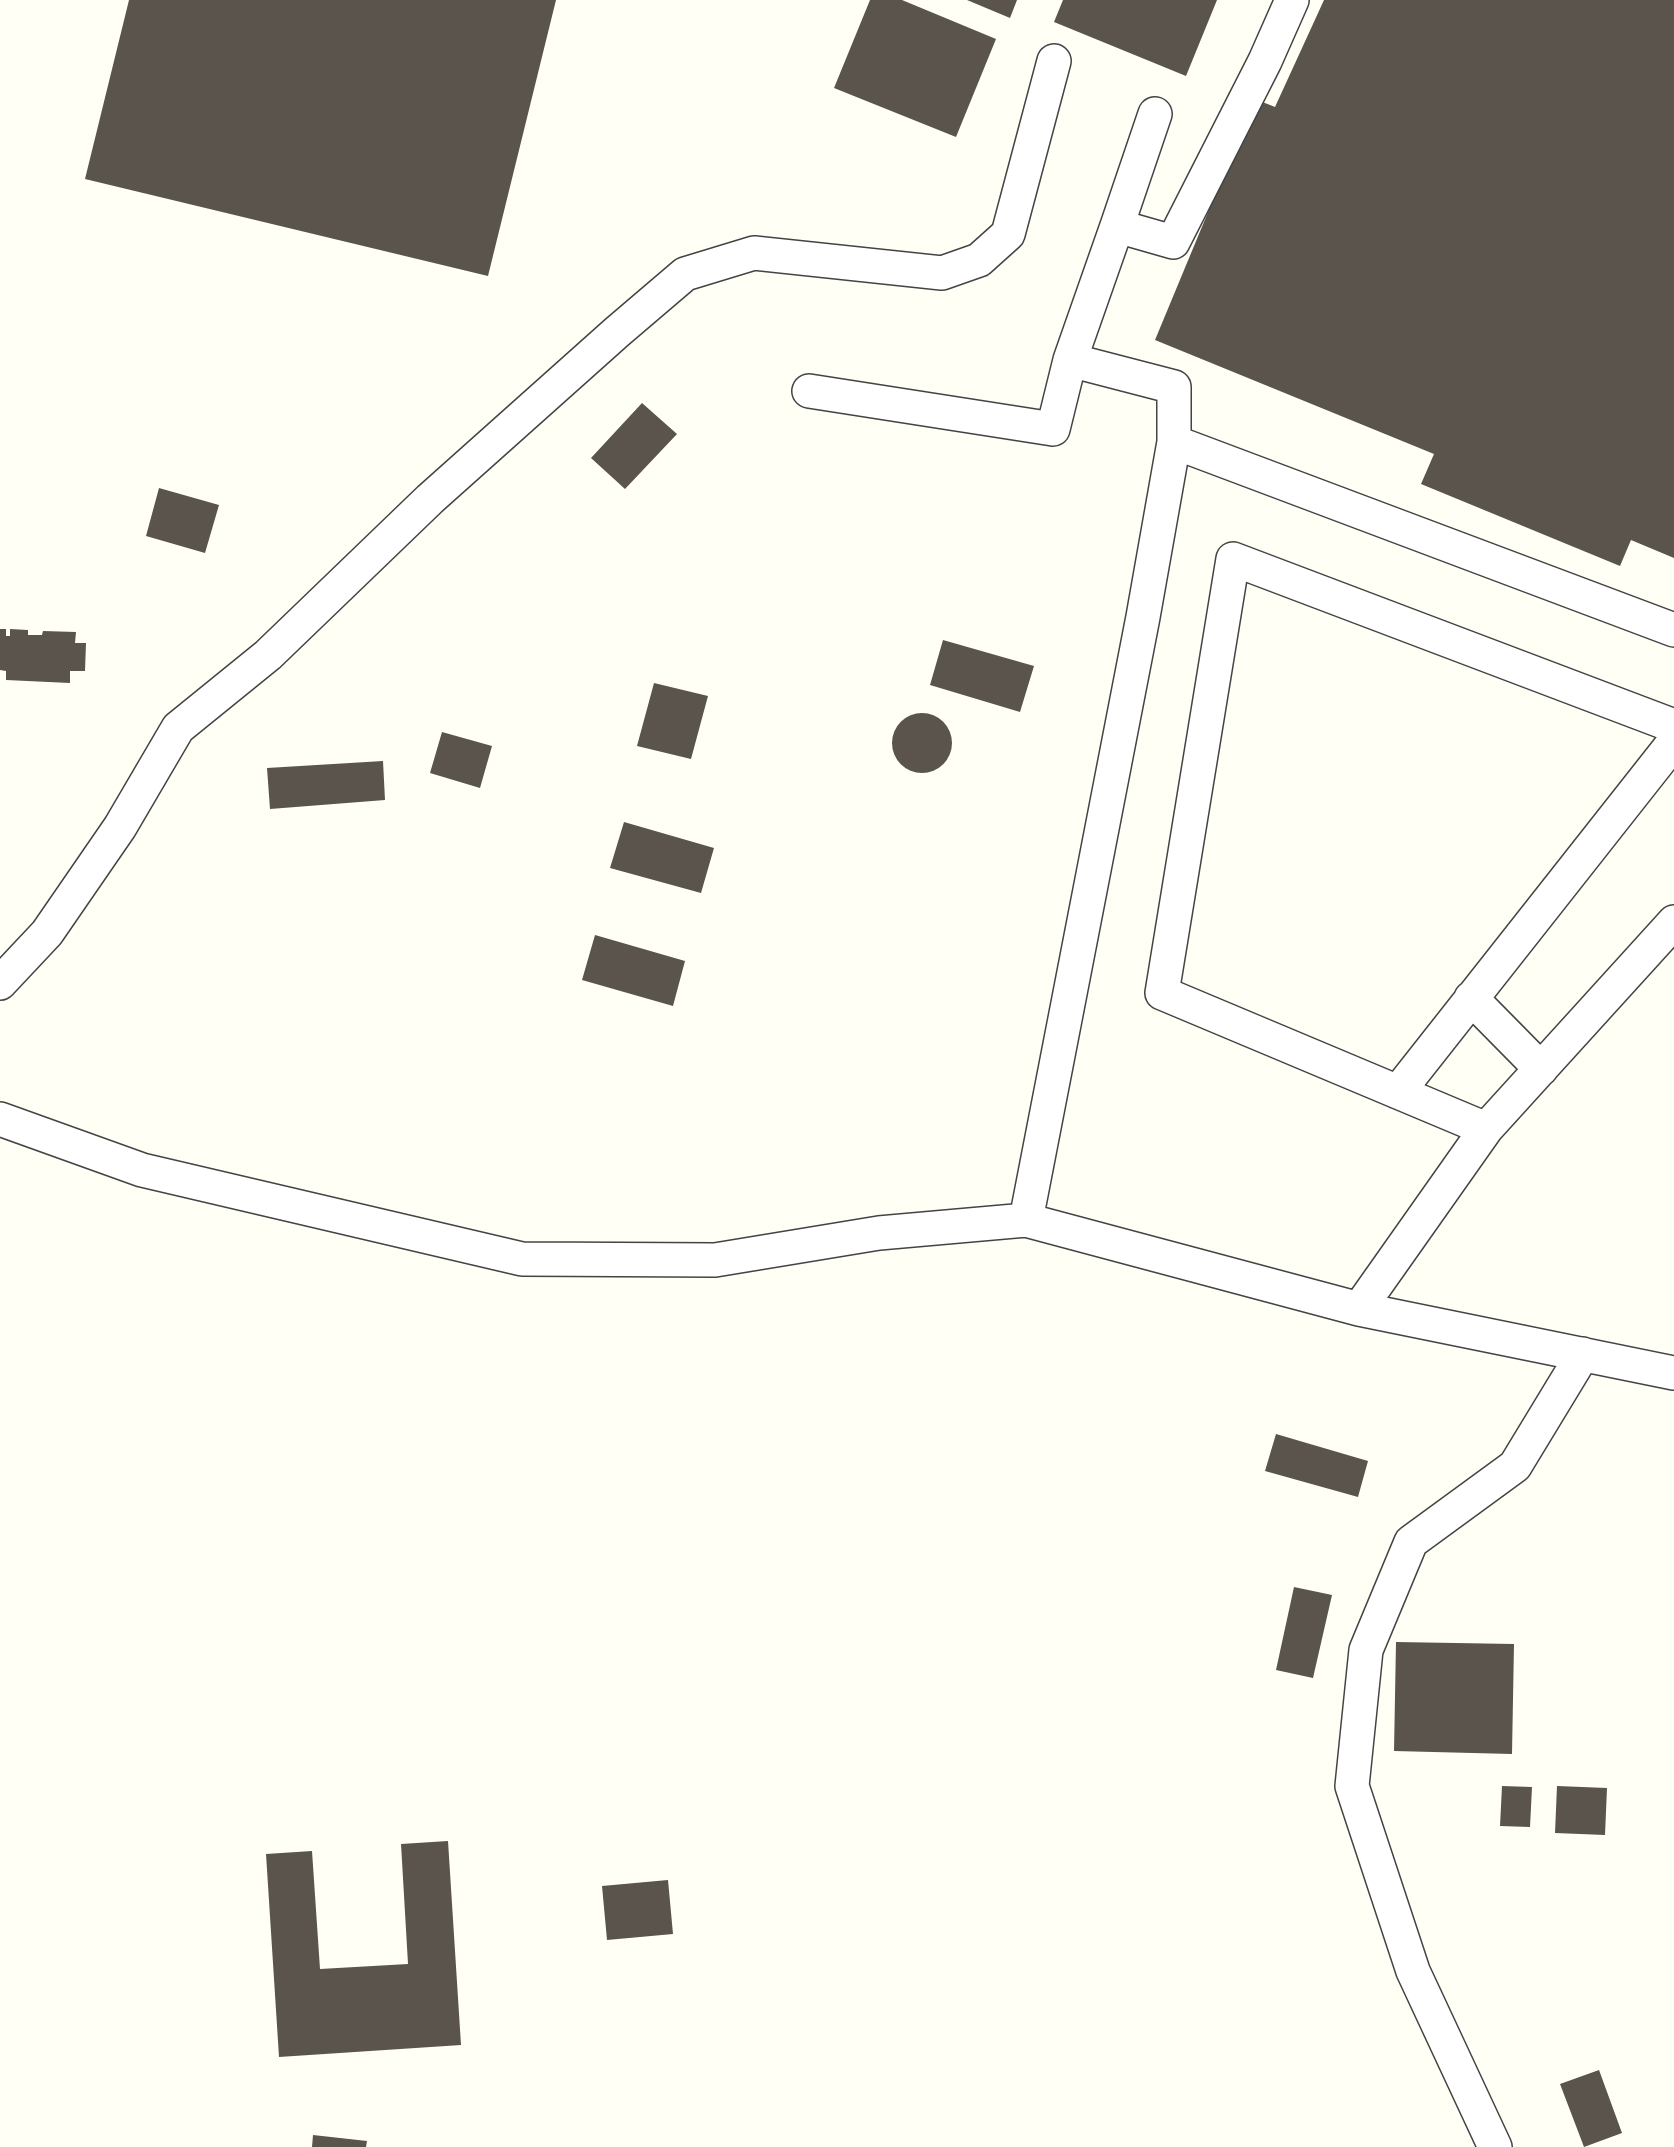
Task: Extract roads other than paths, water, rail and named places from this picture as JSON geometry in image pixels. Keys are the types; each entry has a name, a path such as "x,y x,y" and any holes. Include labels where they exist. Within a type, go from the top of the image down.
{"street":[{"path":"1117,226 1173,242 1265,61 1292,0"},
{"path":"0,983 48,933 120,827 178,728 268,656 430,499 685,274 754,253 942,273 979,260 1008,234 1054,61"},
{"path":"809,391 1053,429 1070,360 1155,114"},
{"path":"1026,1220 1143,617 1174,442 1174,387 1070,360"},
{"path":"1174,442 1674,630"},
{"path":"1486,1129 1162,993 1233,559 1674,726"},
{"path":"1398,1092 1674,742"},
{"path":"1359,1309 1486,1129 1674,922"},
{"path":"1471,999 1541,1069"},
{"path":"0,1119 142,1170 522,1259 715,1260 879,1233 1026,1220 1359,1309 1674,1373"},
{"path":"1495,2147 1413,1971 1352,1786 1366,1650 1411,1542 1515,1466 1582,1354"}]}
